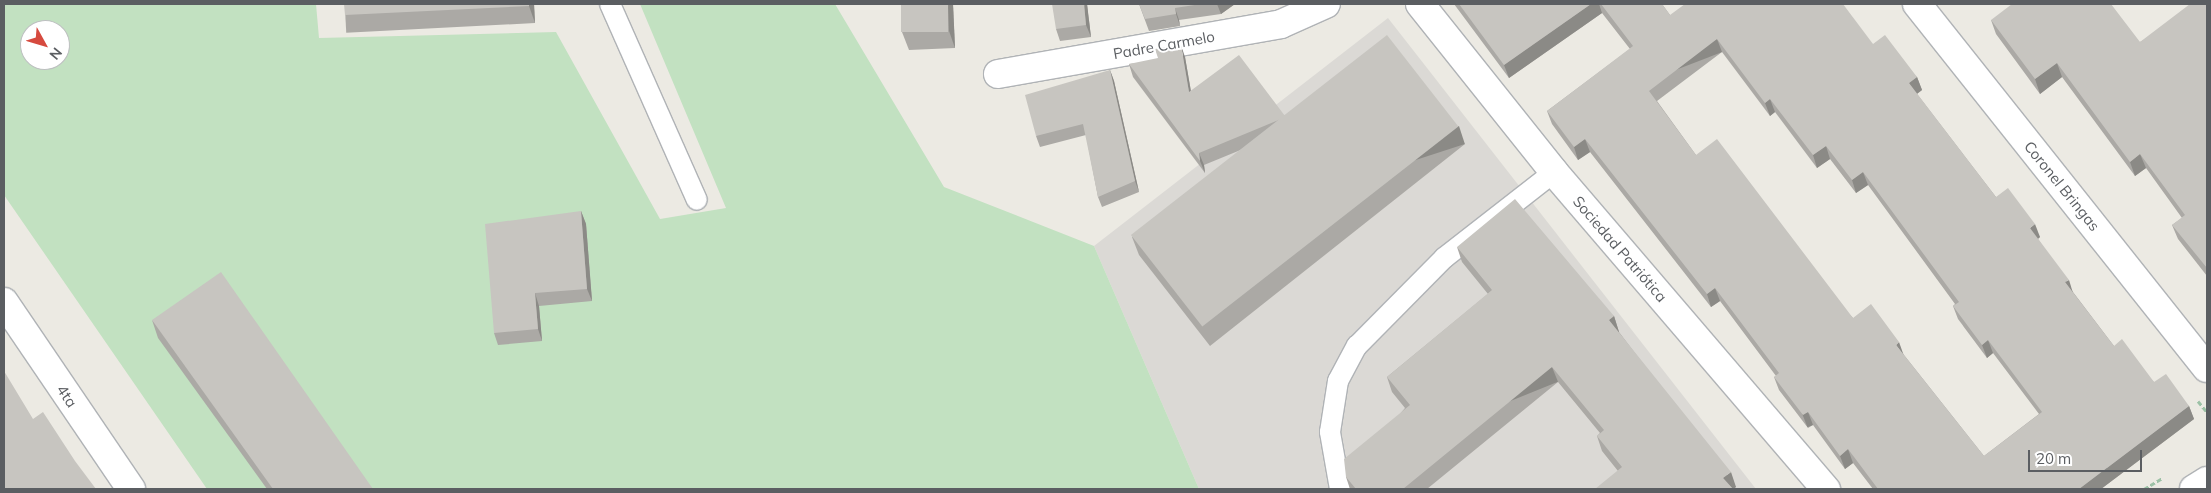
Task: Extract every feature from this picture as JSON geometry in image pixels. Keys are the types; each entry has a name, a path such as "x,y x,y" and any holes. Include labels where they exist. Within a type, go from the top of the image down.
{"street":[{"name":"Padre Carmelo","path":"998,74 1281,24 1326,4"},
{"name":"Sociedad Patriótica","path":"1420,4 1554,172 1826,489"},
{"name":"Coronel Bringas","path":"1917,4 2207,368"},
{"name":"4ta","path":"4,302 131,489"},
{"path":"2194,489 2207,481"}],"lane":[{"path":"610,4 697,200"},
{"path":"1340,489 1330,432 1338,381 1357,346 1444,258 1554,172"}],"shaded area":[{"path":"1388,18 1756,489 1199,489 1094,246"}],"green space":[{"path":"4,4 316,4 319,38 556,32 660,219 726,208 640,4 835,4 944,187 1094,246 1199,489 207,489 4,195"}],"building":[{"path":"344,4 529,4 529,6 345,15"},
{"path":"901,4 948,4 948,32 901,32"},
{"path":"1052,4 1084,4 1086,25 1056,29"},
{"path":"1139,4 1201,4 1175,8 1176,14 1145,19"},
{"path":"1459,4 1591,4 1504,65"},
{"path":"1601,4 1662,4 1670,15 1685,4 1843,4 1873,44 1885,35 1917,77 1909,83 1996,197 2008,188 2035,224 2030,228 2069,280 2065,282 2114,346 2122,339 2154,382 2166,374 2189,406 2079,489 1878,489 1848,449 1840,456 1808,412 1803,415 1774,377 1779,373 1715,288 1707,294 1585,139 1574,147 1547,111 1633,46","holes":["1717,39 1765,103 1770,99 1813,155 1826,146 1852,180 1863,172 1959,302 1953,306 1982,345 1988,340 2042,412 1984,456 1896,345 1899,342 1871,304 1853,318 1717,139 1696,155 1649,91"]},
{"path":"2012,4 2111,4 2140,42 2190,4 2207,4 2207,268 2172,225 2185,215 2140,154 2130,162 2057,63 2035,79 1991,20"},
{"path":"1387,35 1458,126 1202,326 1131,235"},
{"path":"1181,45 1189,92 1239,55 1285,116 1199,153 1200,161 1129,64 1158,58 1155,49"},
{"path":"1110,70 1135,181 1098,197 1083,124 1036,136 1025,95"},
{"path":"1515,199 1614,316 1609,320 1731,472 1723,478 1733,489 1595,489 1622,467 1597,436 1604,430 1552,367 1403,489 1356,489 1346,477 1344,459 1410,405 1387,377 1492,290 1457,247"},
{"path":"581,211 587,289 535,293 538,329 494,333 485,224"},
{"path":"221,272 373,489 273,489 152,320"},
{"path":"4,371 33,419 43,412 96,489 4,489"}]}
